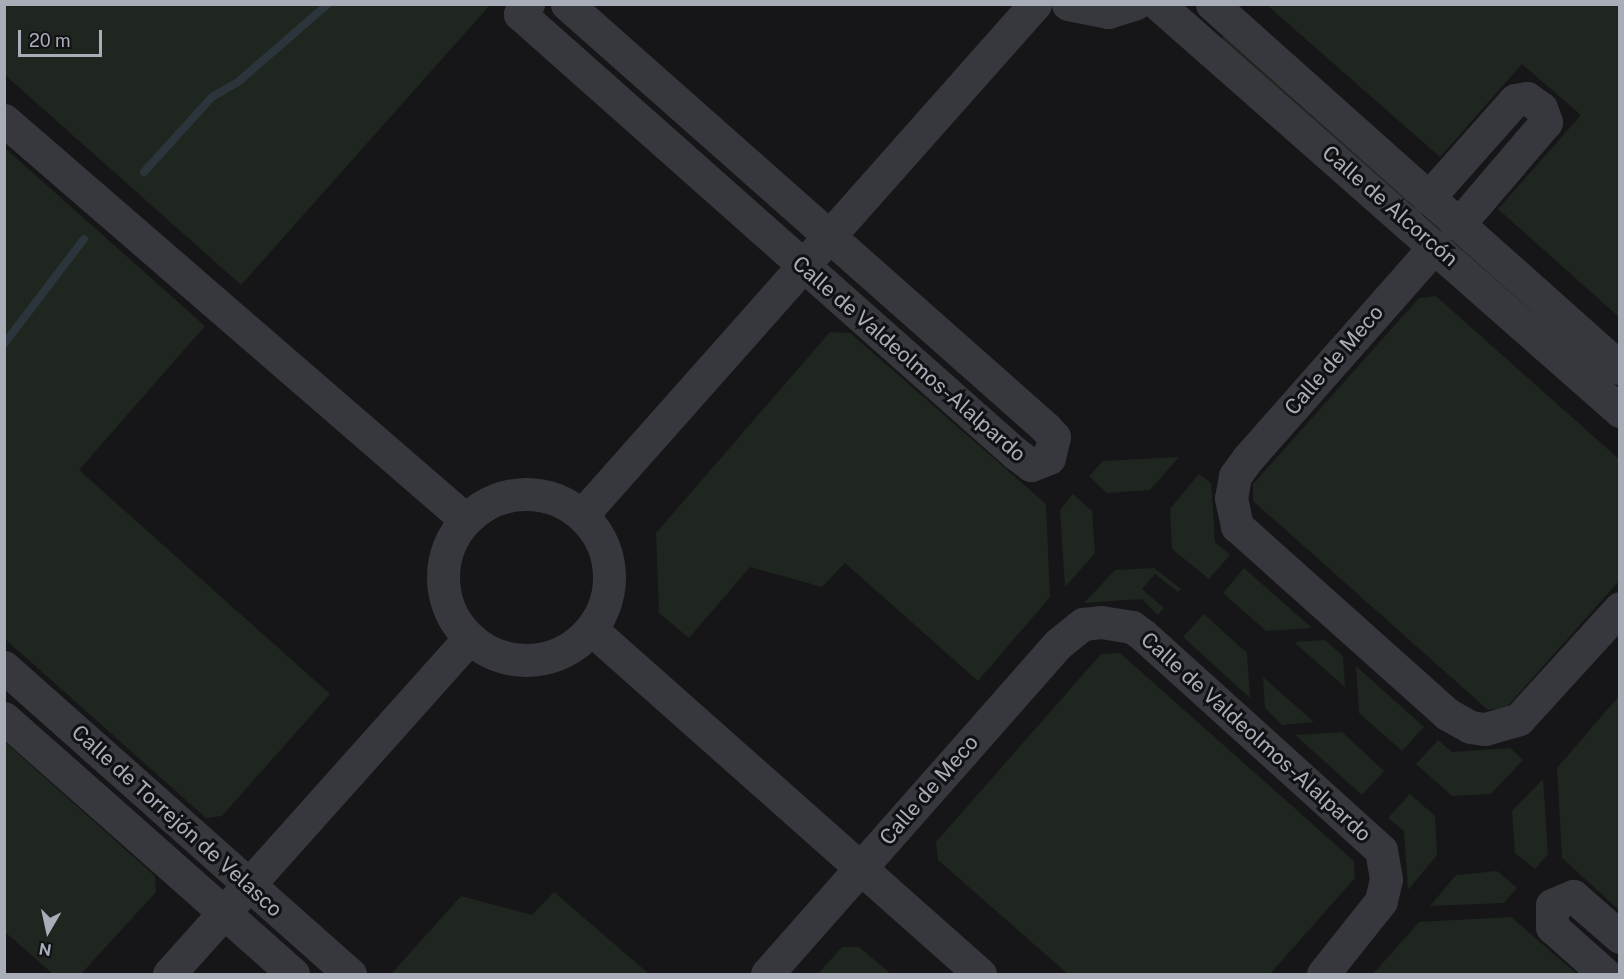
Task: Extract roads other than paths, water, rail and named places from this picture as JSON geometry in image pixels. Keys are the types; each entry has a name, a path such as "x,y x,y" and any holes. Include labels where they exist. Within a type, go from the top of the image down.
{"street":[{"name":"Calle de Valdeolmos-Alalpardo","path":"528,4 520,14 802,267 1031,465 1049,458 1054,438 1046,428 567,4"},
{"path":"582,515 1035,4"},
{"path":"1068,4 1108,12 1135,4"},
{"name":"Calle de Alcorcón","path":"1158,4 1446,235 1620,368"},
{"name":"Calle de Alcorcón","path":"1212,4 1428,198 1446,235 1620,411"},
{"name":"Calle de Meco","path":"1428,198 1515,100 1527,98 1541,108 1546,122 1236,476 1231,498 1237,526 1252,543 1447,714 1485,729 1519,719 1620,608"},
{"path":"4,120 465,519"},
{"path":"536,494 582,515 596,531 610,570 605,601 591,629 565,651 532,660 498,656 469,638 448,607 443,570 446,552 465,519 502,498 536,494"},
{"name":"Calle de Valdeolmos-Alalpardo","path":"1101,622 1125,625 1143,635 1360,825 1381,850 1386,879 1371,920 1323,975"},
{"name":"Calle de Meco","path":"767,975 1058,644 1083,624 1101,622"},
{"path":"591,629 980,975"},
{"path":"169,975 248,883 469,638"},
{"name":"Calle de Torrejón de Velasco","path":"4,667 350,975"},
{"name":"Calle de Torrejón de Velasco","path":"4,718 293,975"},
{"path":"1605,975 1552,927 1552,905 1574,896 1620,937"}],"waterway":[{"path":"144,172 212,97 238,82 328,4"},
{"path":"4,344 84,239"}]}
